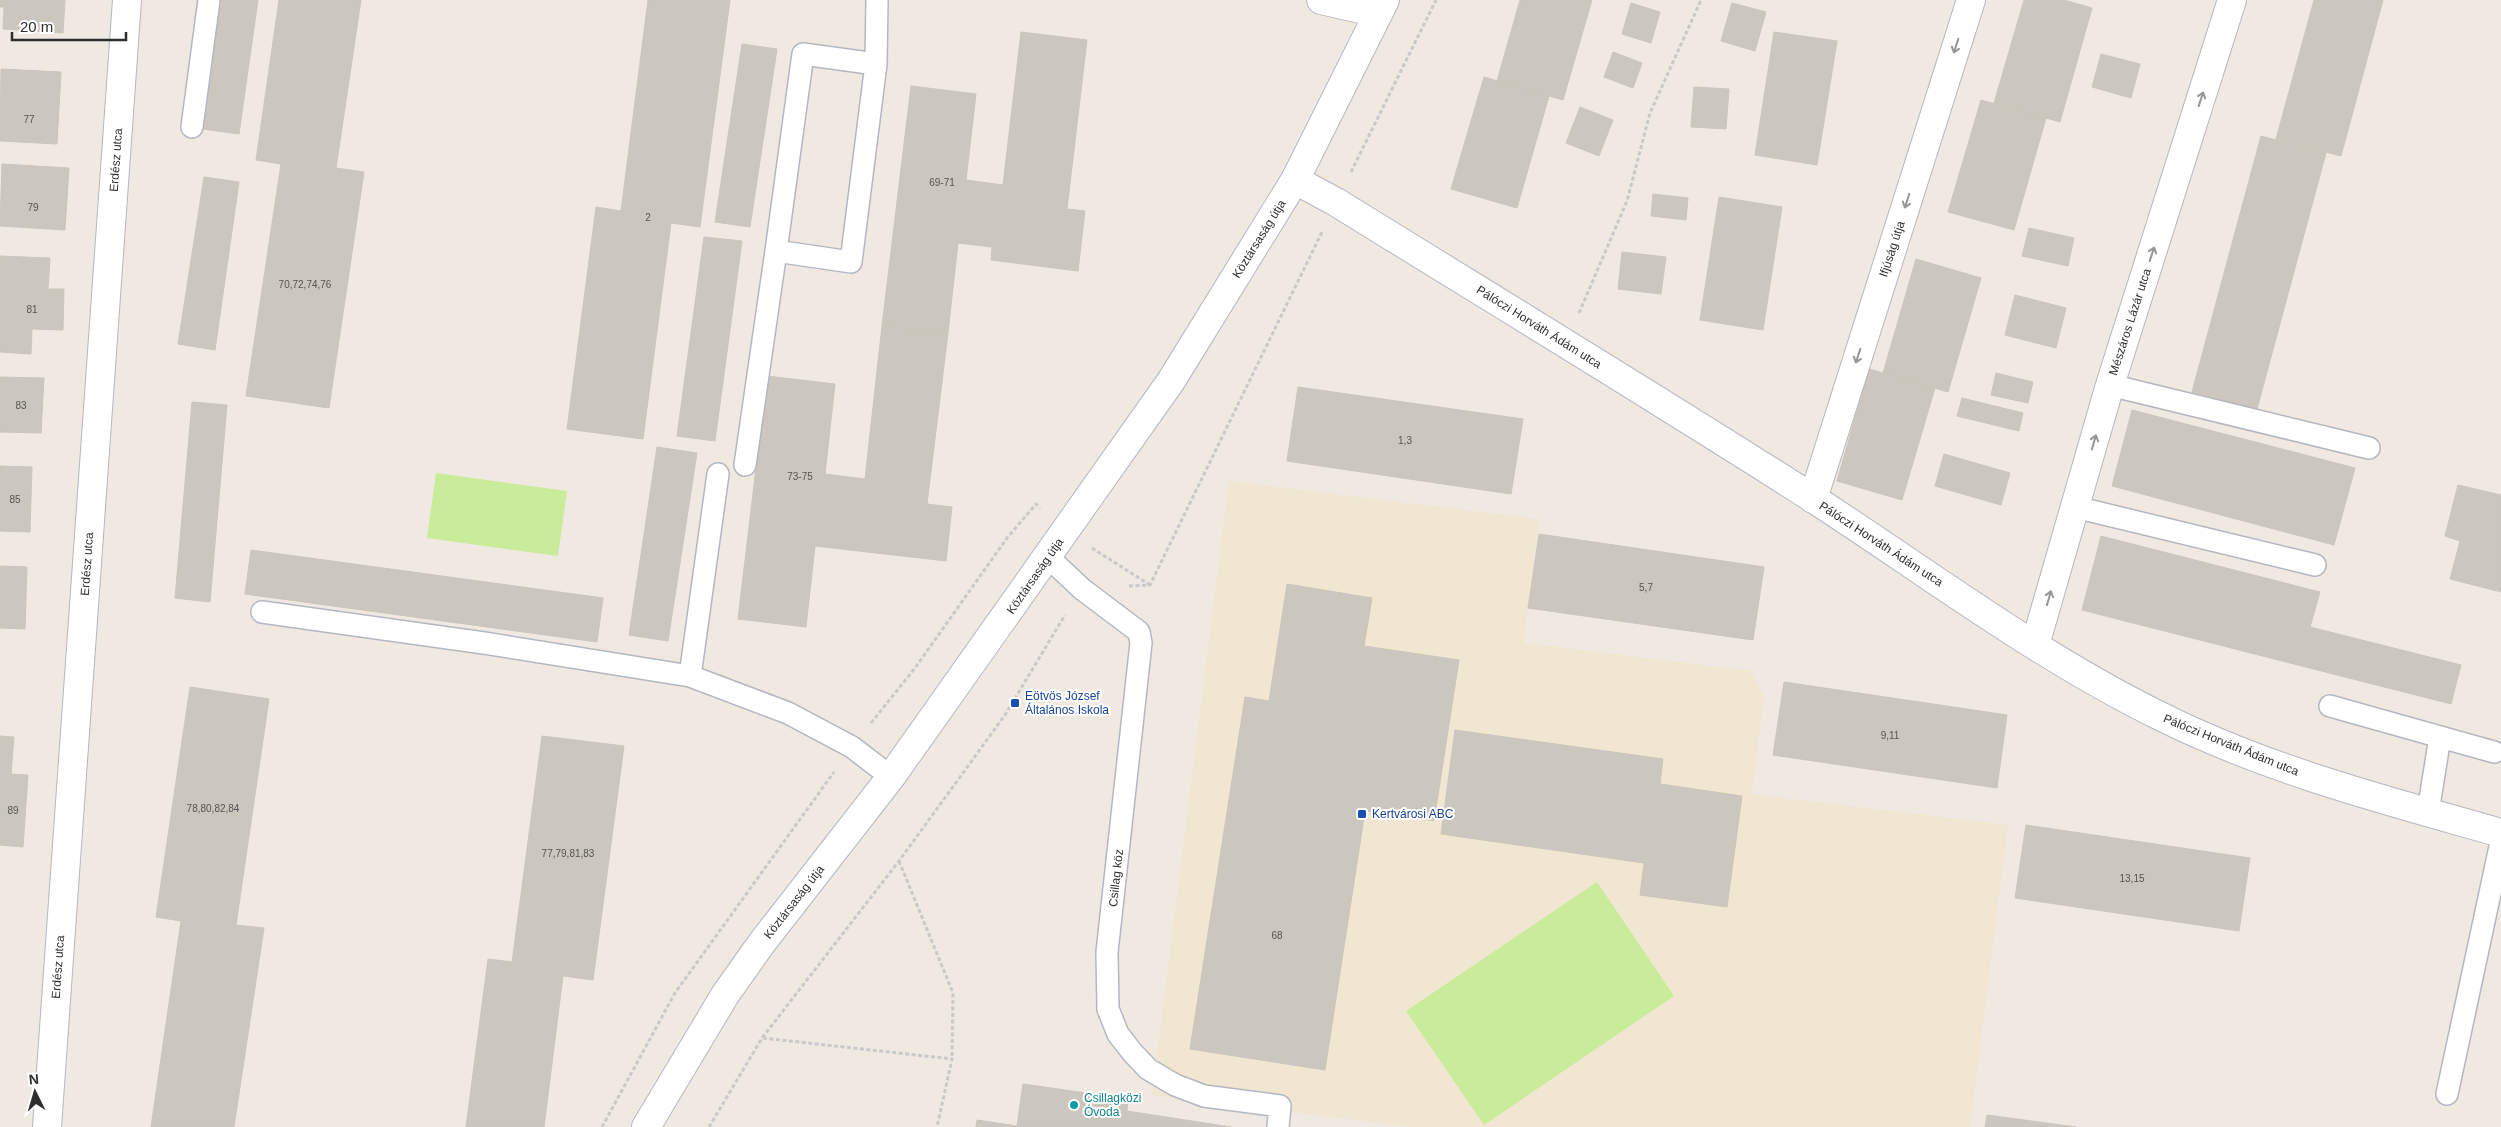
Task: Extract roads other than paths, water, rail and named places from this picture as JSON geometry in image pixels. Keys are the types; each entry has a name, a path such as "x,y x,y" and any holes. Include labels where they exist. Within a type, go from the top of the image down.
{"street":[{"name":"Erdész utca","path":"47,1127 127,0"},
{"path":"1321,0 1381,7"},
{"name":"Ifjúság útja","path":"1813,499 1971,0"},
{"name":"Mészáros Lázár utca","path":"2035,645 2110,385 2232,0"},
{"name":"Köztársaság útja","path":"646,1127 692,1047 761,944 892,777 1171,381 1296,180 1381,7"},
{"name":"Pálóczi Horváth Ádám utca","path":"1296,180 1336,202 1566,344 1813,499 2035,645 2106,688 2161,717 2233,749 2330,785 2501,833"}],"lane":[{"path":"192,127 209,0"},
{"path":"776,251 851,262 876,64 877,0"},
{"path":"746,465 803,54 876,64"},
{"path":"2110,385 2369,448"},
{"path":"690,676 718,474"},
{"path":"2075,507 2315,565"},
{"name":"Csillag köz","path":"1048,557 1082,589 1139,632 1141,643 1108,952 1108,1009 1118,1034 1148,1069 1175,1086 1204,1096 1280,1106 1278,1127"},
{"path":"262,612 484,643 690,676 788,713 852,747 892,777"},
{"path":"2330,706 2494,752"},
{"path":"2428,812 2440,737"},
{"path":"2447,1094 2501,842"}],"place":[{"name":"Eötvös József Általános Iskola","path":"1015,703"},
{"name":"Kertvárosi ABC","path":"1362,814"},
{"name":"Csillagközi Óvoda","path":"1074,1105"}]}
